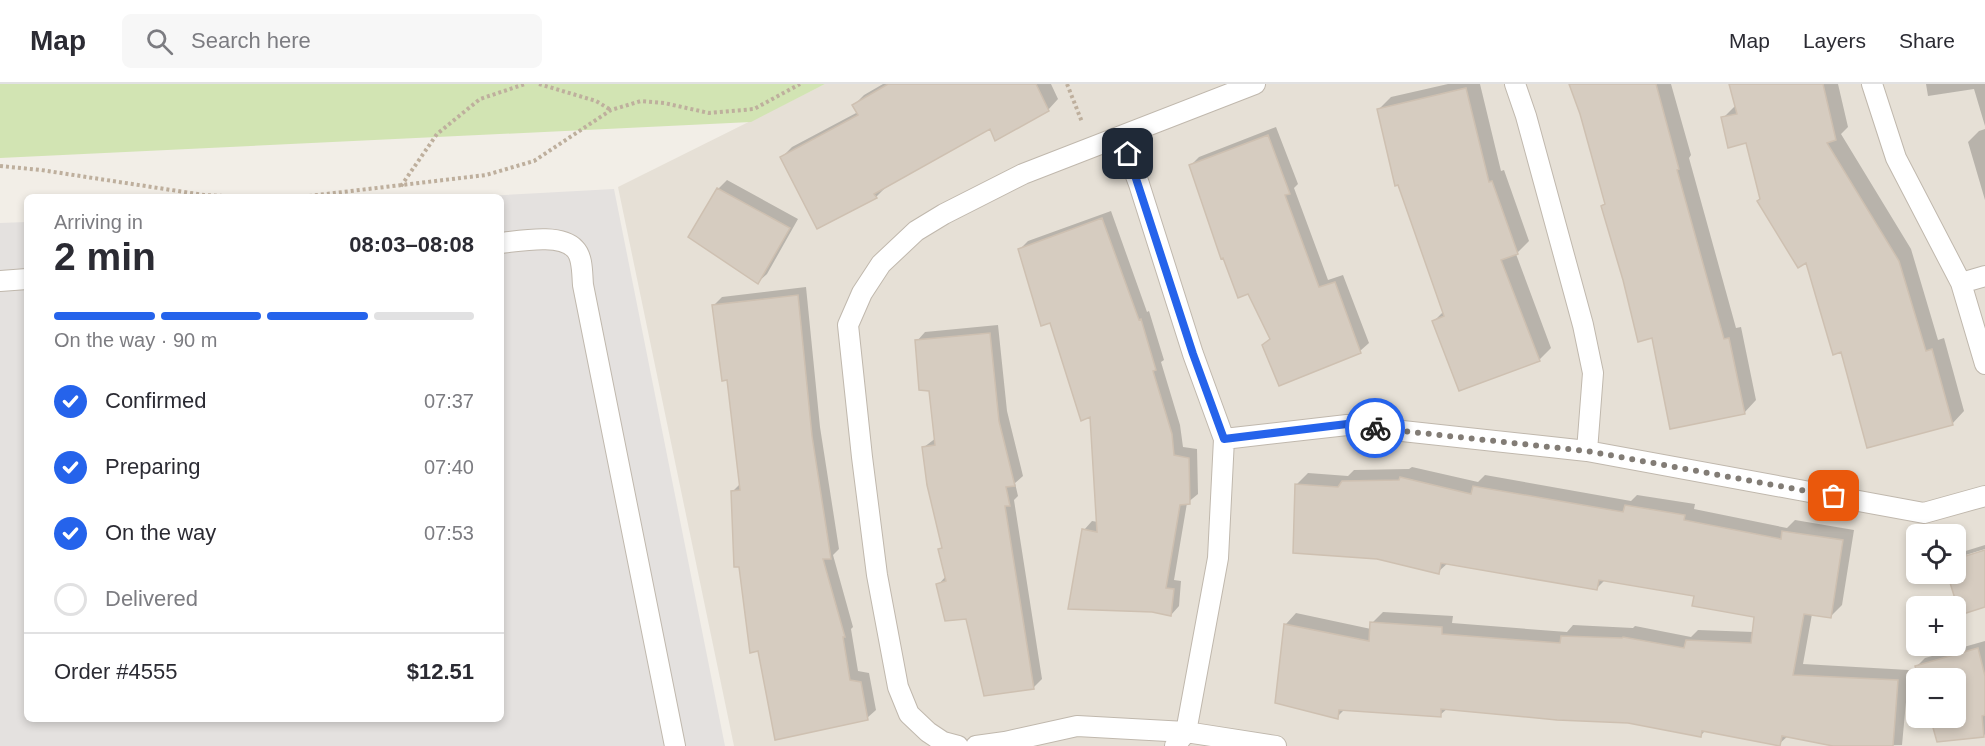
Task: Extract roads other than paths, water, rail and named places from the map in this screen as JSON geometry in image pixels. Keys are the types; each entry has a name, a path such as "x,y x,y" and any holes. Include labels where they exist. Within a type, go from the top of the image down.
{"lane":[{"path":"958,746 943,742 928,732 909,714 898,687 877,575 848,325 862,293 881,264 916,231 944,214 1023,174 1255,84"},
{"path":"1515,84 1526,116 1583,325 1593,373 1587,451"},
{"path":"1872,84 1896,158 1961,283 1985,364"},
{"path":"1122,135 1193,354 1224,439 1218,558 1184,741"},
{"path":"504,243 550,239 575,249 581,264 585,296 675,746"},
{"path":"1961,283 1985,276"},
{"path":"0,281 24,279"},
{"path":"1224,439 1347,424 1587,451 1924,513 1985,496"},
{"path":"976,746 1077,726 1184,741 1276,746"}]}
